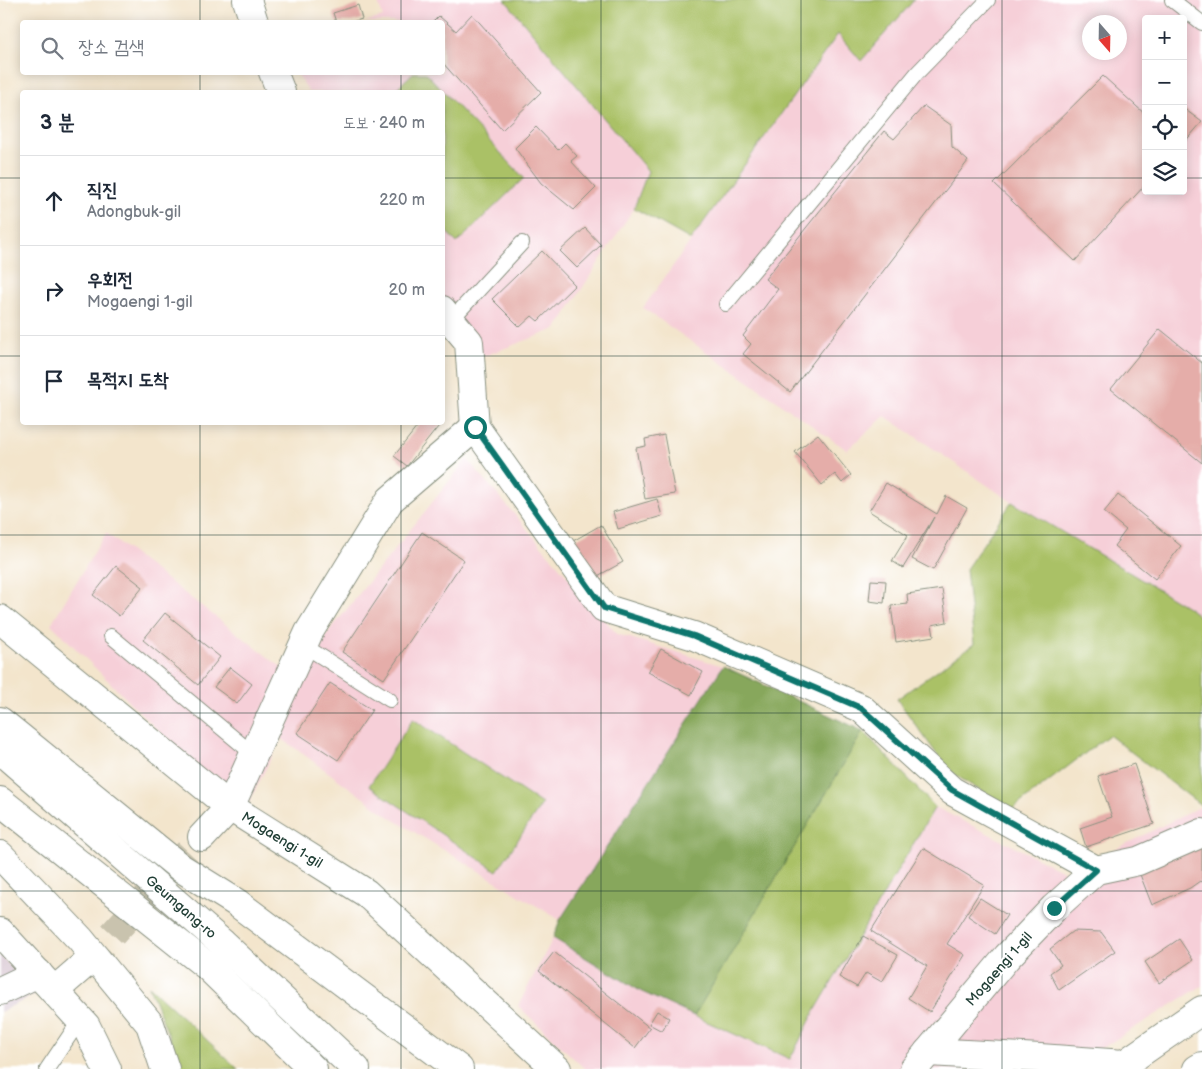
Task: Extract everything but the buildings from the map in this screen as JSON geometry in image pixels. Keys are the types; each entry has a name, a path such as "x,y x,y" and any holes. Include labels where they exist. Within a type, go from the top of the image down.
{"main road":[{"path":"246,0 253,20"},
{"path":"274,75 280,90"},
{"path":"447,315 469,342 475,427 604,608 694,636 861,708 952,790 1096,870 1138,861 1202,833"},
{"path":"202,836 230,807 309,632 390,500 475,427"},
{"name":"Mogaengi 1-gil","path":"0,619 230,807 366,893 557,1069"},
{"path":"0,721 181,868 237,903 459,1069"},
{"name":"Geumgang-ro","path":"0,750 221,942 356,1069"},
{"name":"Geumgang-ro","path":"0,801 207,966 313,1069"},
{"path":"0,855 80,939 150,1024 165,1069"},
{"name":"Mogaengi 1-gil","path":"921,1060 1007,957 1054,908 1096,870"},
{"path":"0,932 86,1026 107,1069"},
{"path":"0,991 46,982 84,965"},
{"path":"921,1060 1040,1058 1121,1067 1202,1010"},
{"path":"1197,1069 1202,1066"}],"lane":[{"path":"726,304 917,73 988,0"},
{"path":"1172,0 1202,23"},
{"path":"447,315 522,243"},
{"path":"111,636 253,754"},
{"path":"303,645 390,700"},
{"path":"47,1069 80,1020"}],"shaded area":[{"path":"377,0 505,0 649,171 634,208 556,329 484,356 445,302 445,90 308,90 298,75 445,75 445,20 372,20 383,17"},
{"path":"914,0 1202,0 1202,618 1187,607 1012,502 885,416 847,450 643,308 838,34 861,60"},
{"path":"467,459 617,634 723,666 697,714 560,920 391,818 281,738 243,815 51,624 106,533 302,683 327,634"},
{"path":"1202,806 1202,986 1064,1069 585,1069 518,1006 553,938 642,992 790,1059 815,1011 935,807 1067,873"},
{"path":"0,955 36,994 0,1012"}],"green space":[{"path":"505,0 914,0 861,61 838,34 691,240 634,208 648,171"},
{"path":"411,75 428,75 442,90 395,90"},
{"path":"445,93 524,178 457,243 445,230"},
{"path":"1012,502 1187,607 1202,618 1202,806 1109,735 1011,810 949,771 897,699 974,644 966,569"},
{"path":"723,666 863,731 694,1016 642,992 553,938 560,920"},
{"path":"413,719 542,804 497,871 369,786"},
{"path":"863,731 935,807 815,1011 790,1059 694,1016"},
{"path":"149,986 238,1069 179,1069 177,1057"}],"tunnel":[{"path":"84,965 202,837"}],"route":[{"path":"475,427 604,608 694,636 861,708 952,790 1096,870 1054,908"}]}
